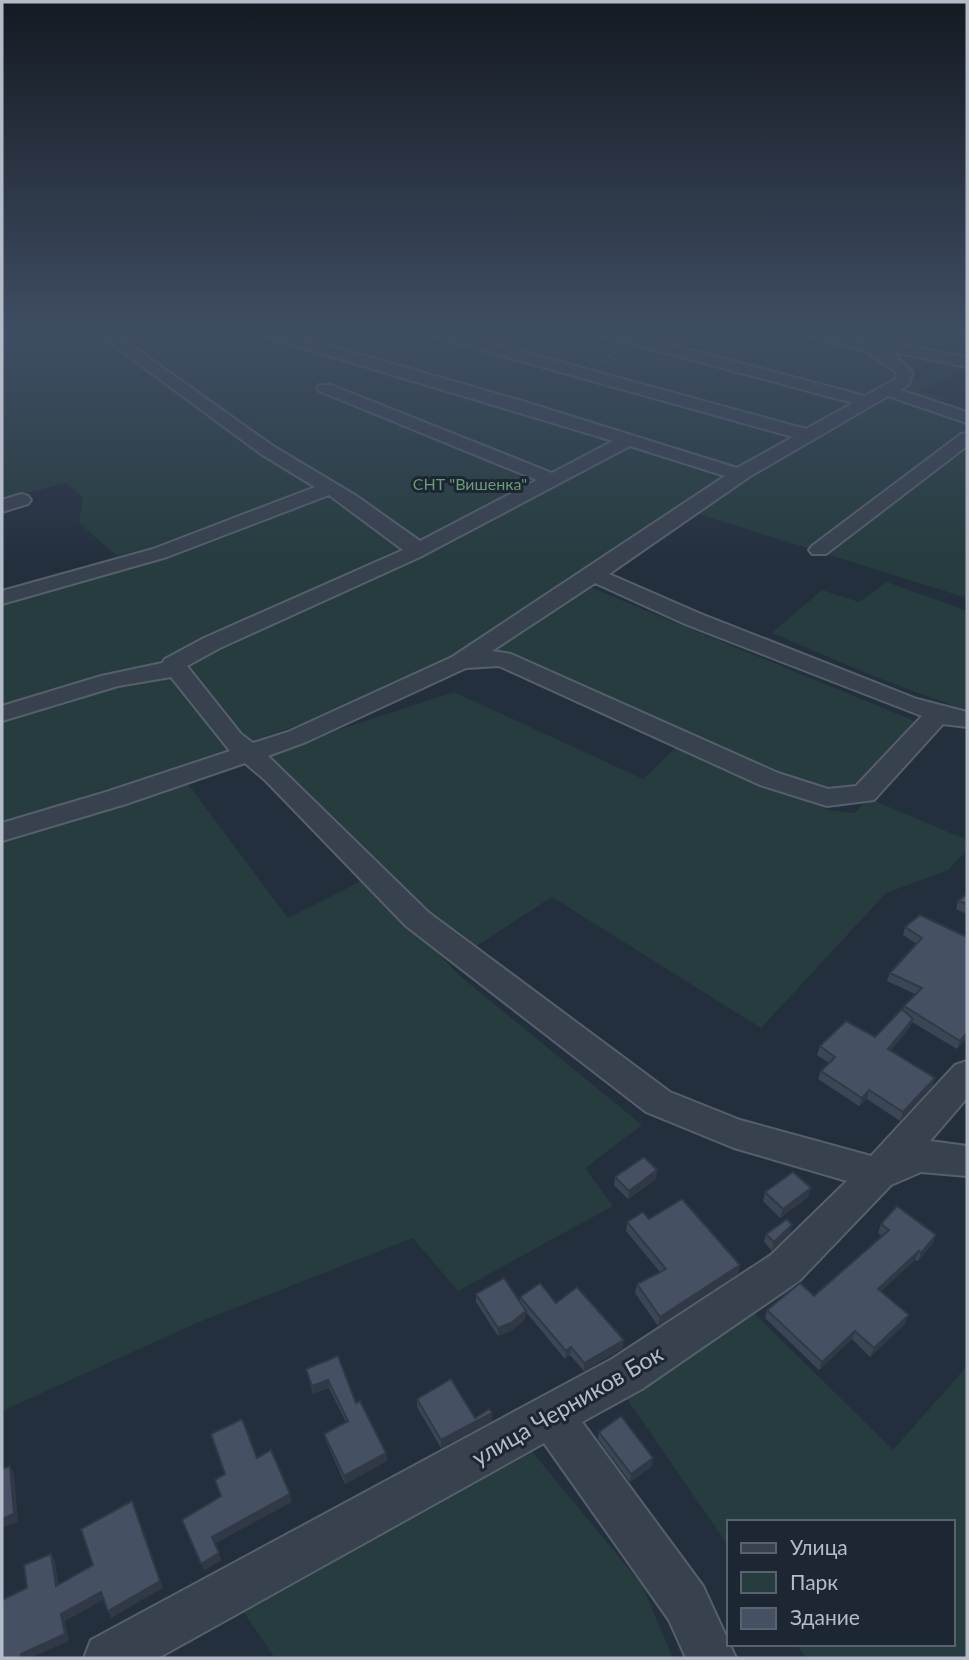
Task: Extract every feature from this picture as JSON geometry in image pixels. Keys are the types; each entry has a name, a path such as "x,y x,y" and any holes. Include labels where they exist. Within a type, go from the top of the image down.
{"street":[{"path":"210,407 267,450 348,499 404,539 413,546 413,553"},
{"path":"372,407 555,481"},
{"path":"524,407 740,475"},
{"path":"707,407 807,435"},
{"path":"2,832 297,737 460,662 740,475 855,407"},
{"path":"936,407 967,418"},
{"path":"819,550 967,438"},
{"path":"627,441 413,553 190,653 173,664 175,669 232,739 275,775 334,832 417,919 657,1102 734,1133 878,1174 911,1157 967,1161"},
{"path":"2,598 160,553 328,489"},
{"path":"2,506 21,500"},
{"path":"594,575 742,639 908,704 967,720"},
{"path":"460,662 484,657 503,659 769,779 827,798 864,794 935,717 942,714"},
{"path":"2,714 115,681 159,670 175,669"},
{"name":"улица Черников Бок","path":"110,1658 627,1374 785,1268 878,1174 967,1074"},
{"path":"551,1416 686,1603 711,1658"}],"green space":[{"name":"СНТ \"Вишенка\"","path":"2,407 931,407 967,420 967,598 692,512 587,586 917,722 839,808 744,773 502,663 484,661 203,758 2,823 2,592 170,544 117,556 79,523 83,497 66,483 2,500"},
{"path":"887,582 967,611 967,711 873,676 772,633 822,590 859,602"},
{"path":"454,692 643,779 675,748 829,810 855,813 868,798 967,840 967,850 948,870 886,893 761,1028 552,897 464,954 268,753"},
{"path":"185,780 288,918 365,879 460,976 642,1125 585,1168 613,1206 458,1291 413,1238 199,1322 2,1411 2,840"},
{"path":"748,1307 893,1450 967,1366 967,1658 806,1658 797,1646 955,1646 955,1520 727,1520 727,1544 621,1390"},
{"path":"525,1443 642,1585 673,1658 275,1658 240,1607"}],"building":[{"path":"967,894 967,904 958,901"},
{"path":"920,915 967,937 967,1033 960,1041 904,1006 922,988 890,973 922,938 905,927"},
{"path":"902,1009 913,1019 888,1049 935,1078 903,1112 869,1090 862,1098 821,1071 835,1057 820,1046 846,1021 875,1037"},
{"path":"644,1157 657,1170 629,1191 615,1177"},
{"path":"793,1172 811,1188 783,1209 765,1192"},
{"path":"682,1199 740,1265 660,1317 637,1284 666,1269 627,1222 643,1212 649,1219"},
{"path":"897,1206 936,1235 921,1253 919,1251 878,1289 909,1315 874,1348 855,1331 822,1362 767,1310 800,1283 814,1296 889,1230 881,1224"},
{"path":"787,1219 792,1225 774,1242 766,1234"},
{"path":"504,1278 526,1311 511,1323 498,1328 476,1294"},
{"path":"540,1283 556,1303 577,1287 624,1340 584,1363 571,1347 566,1351 520,1297"},
{"path":"338,1356 356,1403 360,1401 386,1453 344,1476 324,1434 348,1421 328,1380 312,1386 306,1369"},
{"path":"451,1379 475,1418 489,1409 492,1413 441,1440 417,1399"},
{"path":"621,1416 653,1458 631,1474 599,1432"},
{"path":"242,1419 257,1458 271,1450 290,1494 212,1537 219,1553 201,1564 182,1520 221,1496 215,1480 225,1474 211,1434"},
{"path":"10,1466 14,1514 2,1519 2,1469"},
{"path":"132,1501 160,1581 108,1611 101,1592 61,1614 65,1634 21,1654 22,1658 2,1658 2,1600 27,1588 24,1565 51,1554 56,1586 93,1565 81,1529"}]}
